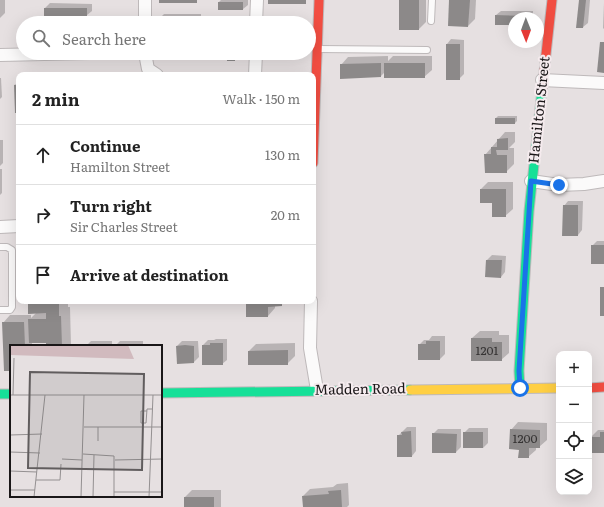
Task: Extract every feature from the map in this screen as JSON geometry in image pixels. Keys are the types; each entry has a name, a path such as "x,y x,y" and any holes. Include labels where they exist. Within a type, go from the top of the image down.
{"street":[{"path":"145,0 145,16"},
{"path":"256,16 257,0"},
{"path":"315,72 319,0"},
{"name":"Hamilton Street","path":"520,388 519,371 531,181 552,0"},
{"path":"0,55 16,55"},
{"path":"146,60 148,69 152,72"},
{"path":"255,72 256,60"},
{"path":"542,80 604,83"},
{"path":"531,181 559,185 604,181"},
{"path":"0,227 16,226"},
{"path":"311,304 310,348 317,390"},
{"path":"592,388 604,387"},
{"name":"Madden Road","path":"162,392 556,388"}],"lane":[{"path":"431,21 432,0"},
{"path":"317,49 427,50"},
{"path":"0,247 7,247 12,250 12,307 10,310 0,310"}],"building":[{"path":"159,0 197,0 197,3 159,3"},
{"path":"268,0 306,0 306,4 268,4"},
{"path":"399,0 419,0 419,30 399,30"},
{"path":"449,0 470,0 468,27 448,26"},
{"path":"579,0 586,0 583,28 576,28"},
{"path":"218,2 243,2 243,10 218,10"},
{"path":"44,8 87,8 87,16 44,16"},
{"path":"495,15 508,15 508,25 495,25"},
{"path":"600,42 604,42 604,73 597,72"},
{"path":"446,44 460,44 460,80 446,80"},
{"path":"381,63 381,77 340,79 340,64"},
{"path":"384,63 425,63 425,78 384,78"},
{"path":"14,85 16,85 16,113 15,113"},
{"path":"495,118 515,118 515,124 495,124"},
{"path":"508,138 508,150 496,150 497,155 507,155 507,173 485,173 484,154 491,154 491,147 497,147 497,139"},
{"path":"480,189 506,189 506,217 492,217 492,203 480,203"},
{"path":"563,205 578,205 578,236 562,236"},
{"path":"591,245 604,245 604,264 591,264"},
{"path":"486,260 502,260 501,278 485,277"},
{"path":"600,287 604,287 604,316 600,316"},
{"path":"28,304 59,304 62,345 29,343 28,319 46,319 46,313 28,314"},
{"path":"246,304 282,304 282,306 268,307 268,317 246,317"},
{"path":"2,322 24,322 25,345 10,345 10,371 4,371"},
{"path":"471,338 492,338 492,342 502,342 502,361 471,361"},
{"path":"426,341 440,341 440,360 418,360 418,344 426,344"},
{"path":"210,343 223,343 223,365 202,365 202,345 210,345"},
{"path":"176,346 194,346 194,363 177,364"},
{"path":"288,350 288,365 248,365 248,351"},
{"path":"510,429 540,430 540,448 529,448 529,458 518,458 519,450 509,449"},
{"path":"411,431 412,457 397,457 397,435 402,435 401,432"},
{"path":"463,432 483,432 483,448 463,448"},
{"path":"600,432 604,432 604,453 592,453 592,437 600,437"},
{"path":"432,433 457,434 456,453 432,453"},
{"path":"341,490 342,507 303,507 302,496 329,494 328,491"},
{"path":"184,497 214,497 214,507 184,507"}],"traffic: fast":[{"path":"520,388 519,371 529,211 542,90"},
{"path":"162,393 410,390"},
{"path":"0,394 10,394"}],"traffic: slow":[{"path":"410,390 556,388"}],"traffic: jam":[{"path":"316,82 319,0"},
{"path":"542,90 552,0"},
{"path":"592,388 604,387"}],"route":[{"path":"520,388 519,371 531,181 559,185"}]}
